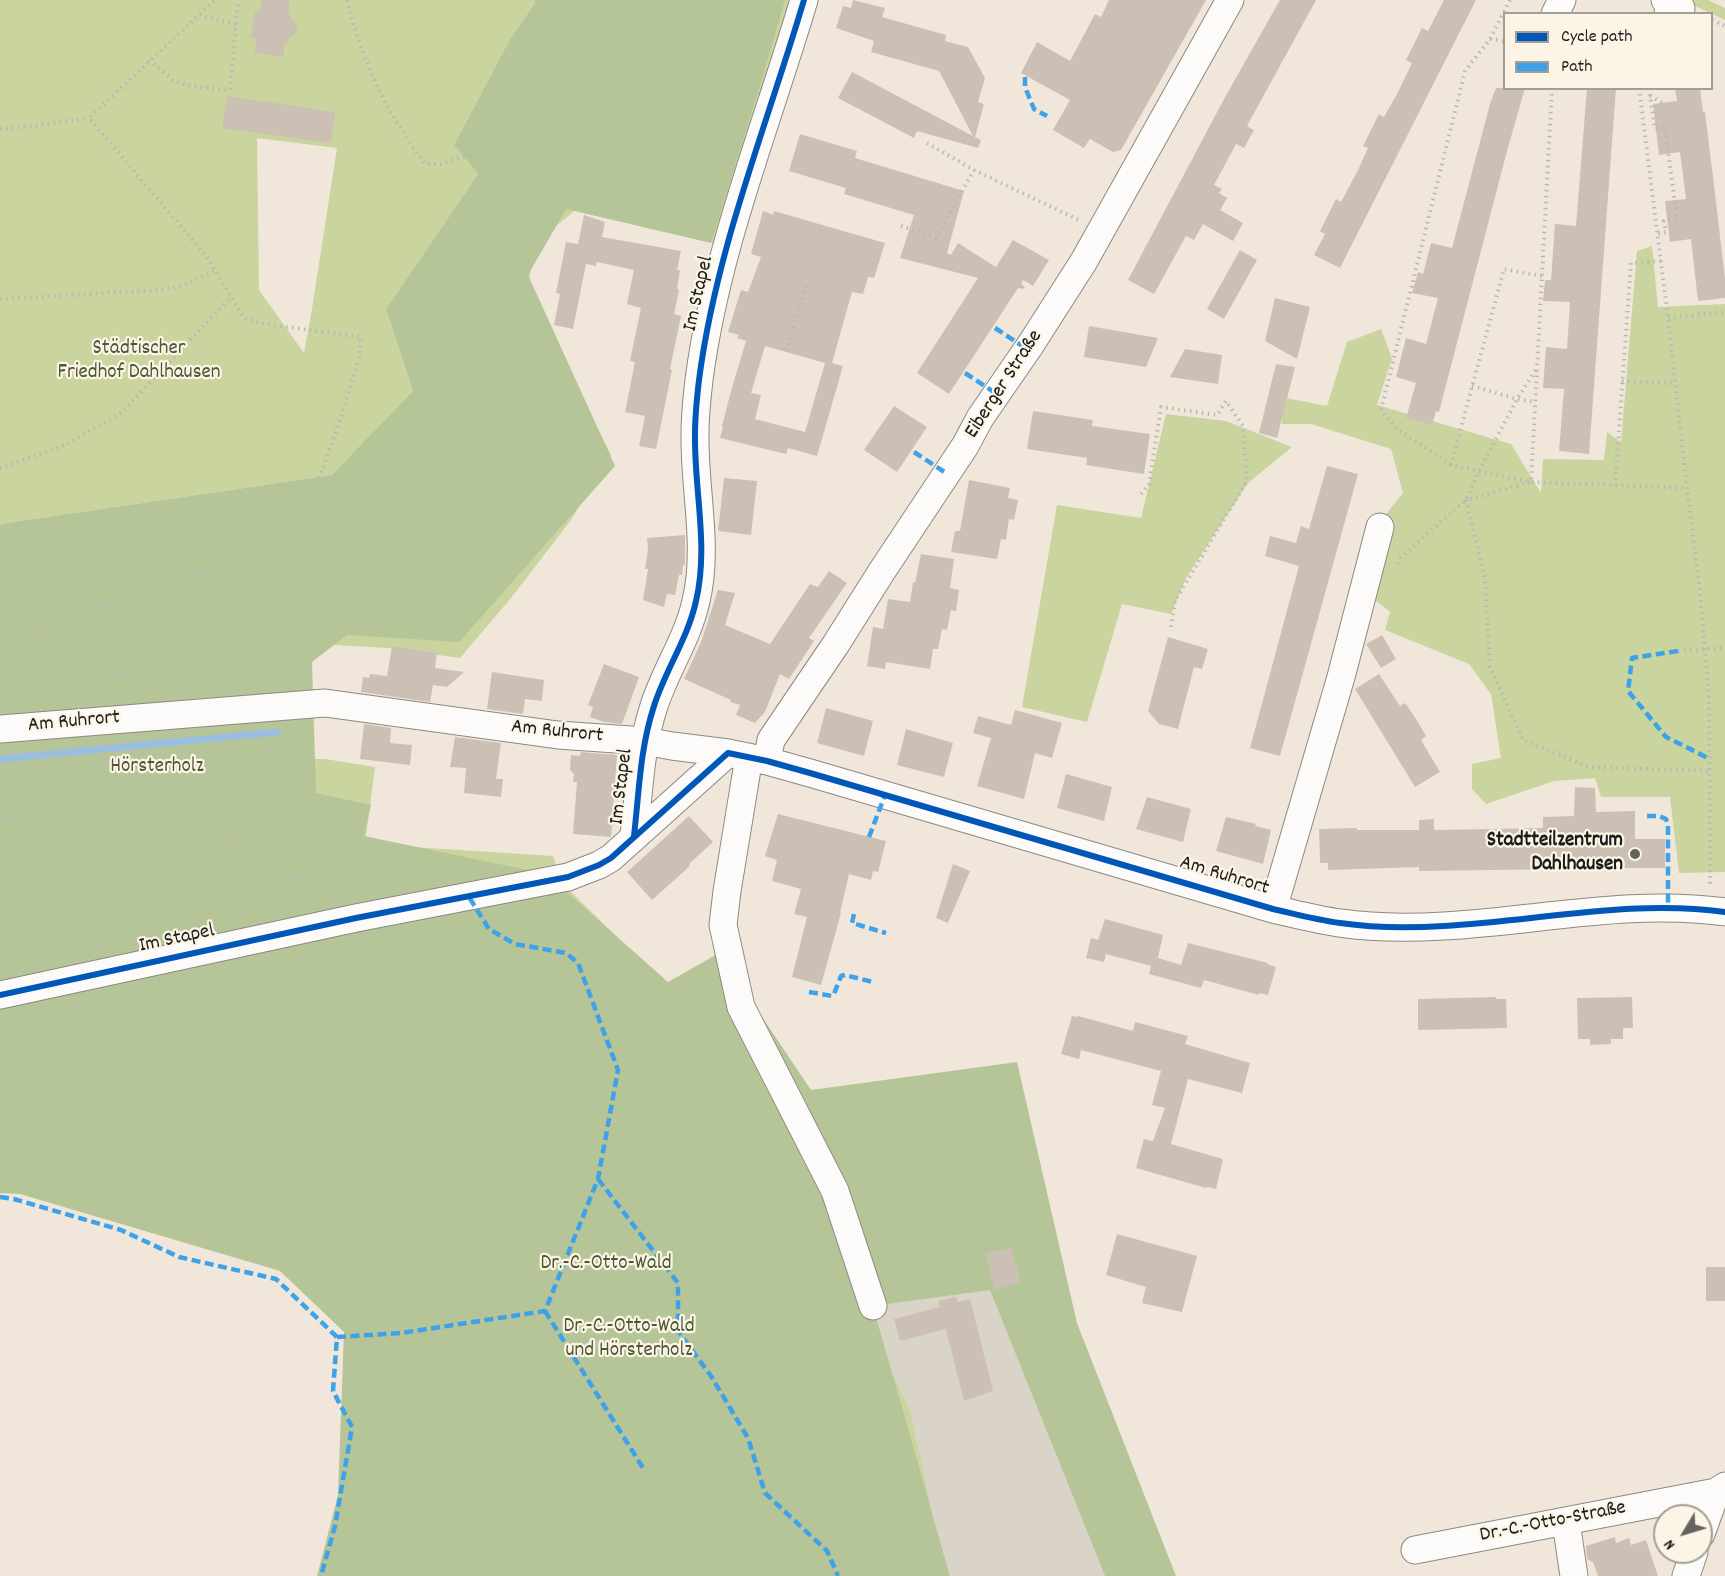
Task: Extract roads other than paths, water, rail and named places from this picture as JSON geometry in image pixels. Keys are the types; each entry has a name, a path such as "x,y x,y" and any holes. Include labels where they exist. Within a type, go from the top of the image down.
{"street":[{"name":"Im Stapel","path":"0,995 356,918 568,877 611,858 634,836 645,741 654,705 696,602 702,548 694,434 699,380 710,320 746,181 787,59 804,0"},
{"name":"Eiberger Straße","path":"873,1306 835,1191 741,1007 723,925 748,757 771,740 965,446 980,418 1047,320 1084,261 1230,0"},
{"path":"1665,0 1681,8 1672,12"},
{"name":"Am Ruhrort","path":"1273,909 1341,677 1380,527"},
{"name":"Am Ruhrort","path":"0,729 325,702 558,735 645,741 748,757 1273,909 1338,923 1378,927 1444,926 1631,909 1717,911"},
{"path":"634,836 748,757"},
{"path":"1713,1507 1721,1489"},
{"name":"Dr.-C.-Otto-Straße","path":"1415,1551 1721,1489"},
{"path":"1566,1522 1574,1576"}],"waterway":[{"path":"0,759 278,732"}],"place":[{"name":"Stadtteilzentrum Dahlhausen","path":"1635,854"}],"park label":[{"name":"Städtischer Friedhof Dahlhausen","path":"139,362"},
{"name":"Hörsterholz","path":"157,768"},
{"name":"Dr.-C.-Otto-Wald","path":"606,1265"},
{"name":"Dr.-C.-Otto-Wald und Hörsterholz","path":"629,1340"}]}
